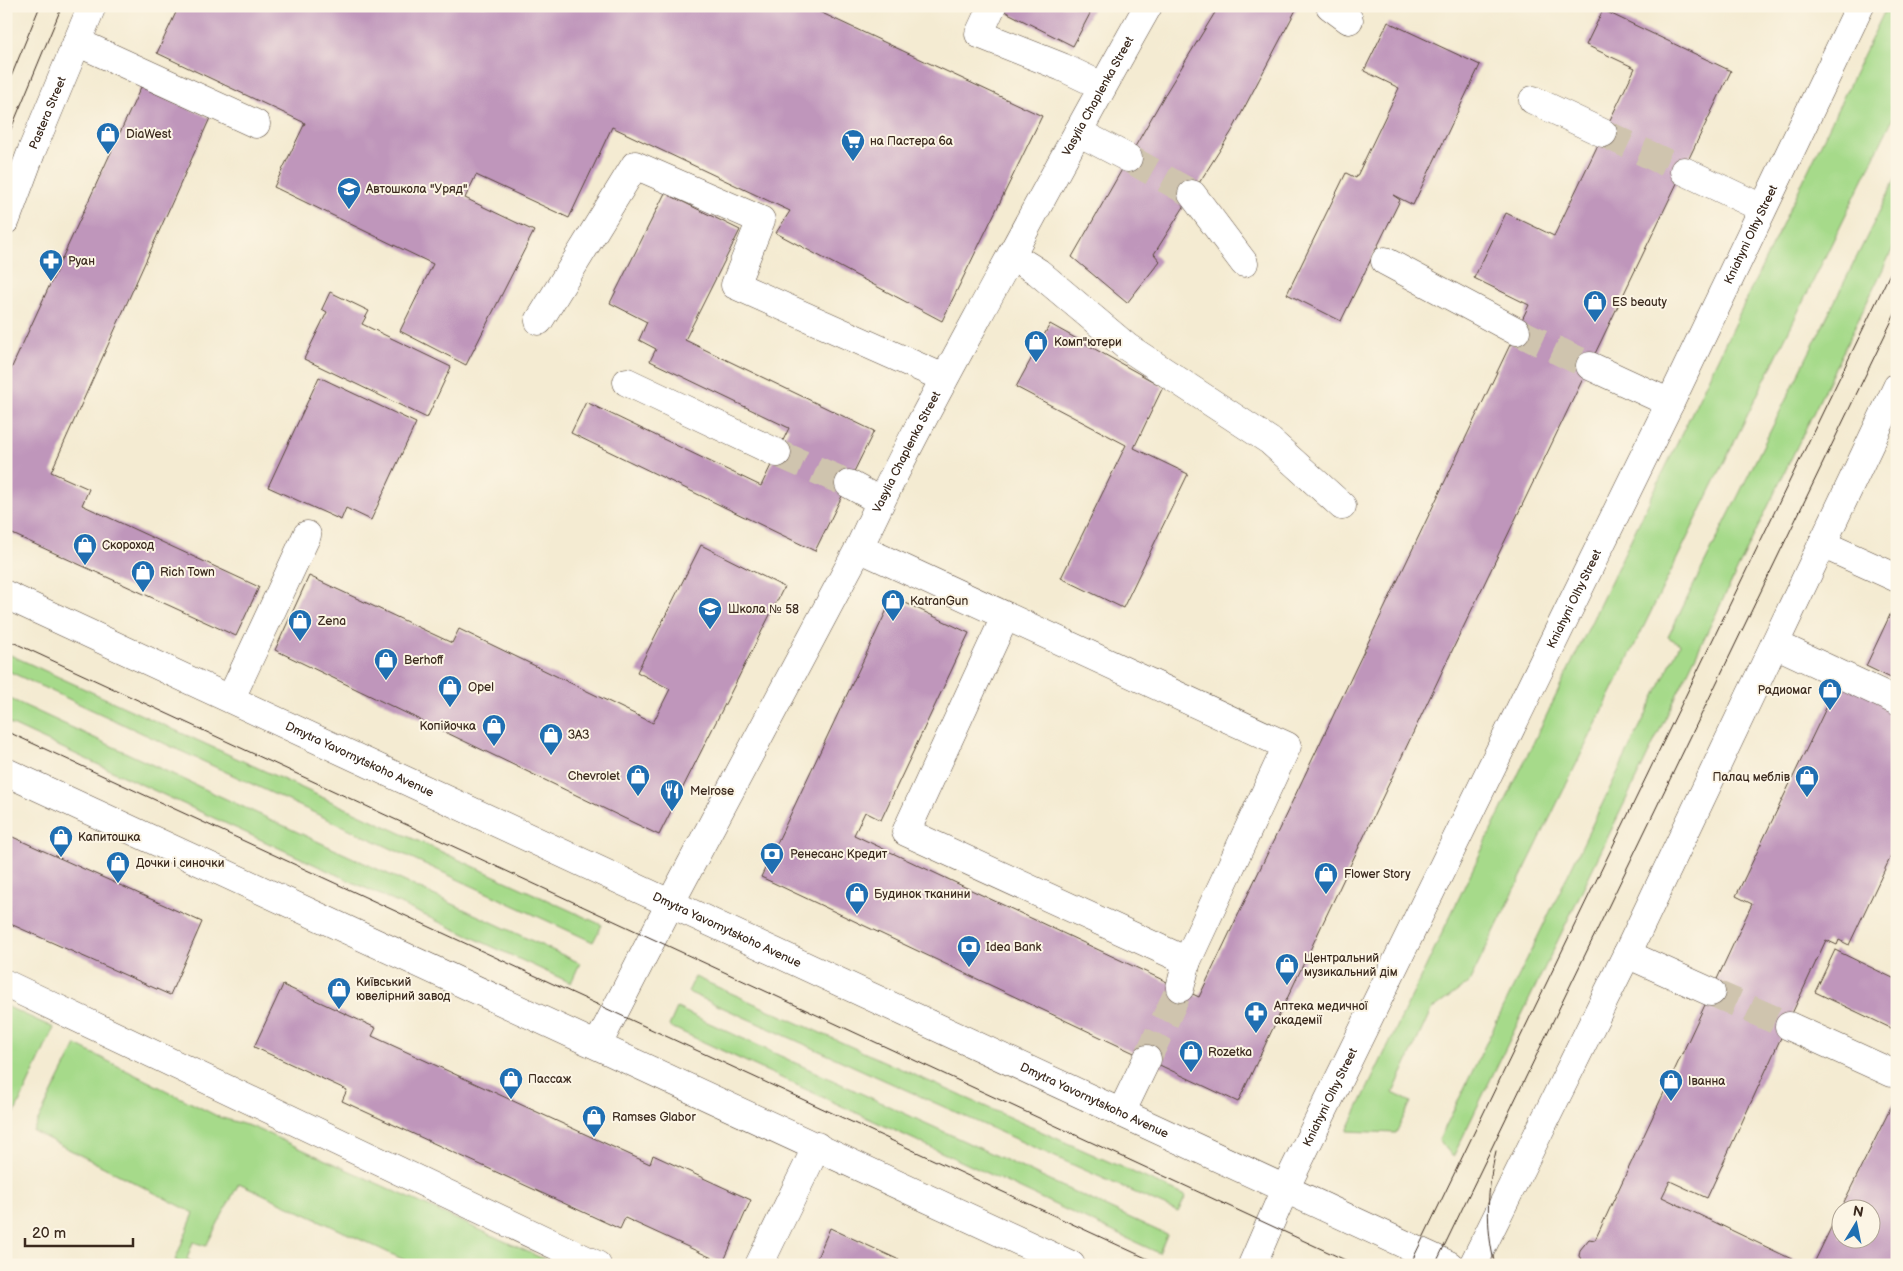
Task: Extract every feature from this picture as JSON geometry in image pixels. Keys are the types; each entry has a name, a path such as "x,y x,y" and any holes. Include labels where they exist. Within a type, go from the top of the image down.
{"main road":[{"name":"Pastera Street","path":"6,220 92,6"},
{"path":"992,6 980,34 1062,67 1102,86"},
{"name":"Vasylia Chaplenka Street","path":"598,1044 859,548 880,501 944,378 1102,86 1148,6"},
{"name":"Kniahyni Olhy Street","path":"1252,1265 1285,1189 1670,403 1854,8"},
{"path":"77,42 256,124"},
{"path":"1533,100 1603,133"},
{"path":"1078,132 1128,158"},
{"path":"539,321 635,165 761,220 735,285 944,378"},
{"path":"1684,171 1762,208"},
{"path":"1192,194 1244,263"},
{"path":"1011,255 1038,272 1127,347 1270,441 1342,506"},
{"path":"1385,262 1516,331"},
{"path":"1590,366 1670,403"},
{"path":"627,382 777,452"},
{"path":"1473,1265 1627,954 1897,387"},
{"path":"848,484 880,501"},
{"path":"231,698 307,535"},
{"path":"1822,544 1897,578"},
{"path":"859,548 1287,746 1187,961 1180,988"},
{"name":"Dmytra Yavornytskoho Avenue","path":"6,595 672,902 1449,1265"},
{"path":"1005,617 906,832 1187,961"},
{"path":"1775,644 1897,702"},
{"path":"6,772 598,1044 1071,1265"},
{"path":"1627,954 1711,992"},
{"path":"6,984 597,1265"},
{"path":"1788,1026 1892,1073"},
{"path":"1121,1113 1147,1059"},
{"path":"759,1265 817,1146"}],"green space":[{"path":"1887,6 1897,6 1897,110 1469,983 1431,1010 1393,1093 1411,1102 1396,1133 1347,1131"},
{"path":"1897,176 1897,240 1453,1157 1439,1140 1680,644 1668,637"},
{"path":"6,653 602,925 593,942 6,670"},
{"path":"6,697 580,963 571,983 6,722"},
{"path":"695,977 1186,1196 1178,1212 688,992"},
{"path":"6,1006 54,1028 10,1123 6,1121"},
{"path":"677,1008 1167,1235 1159,1253 669,1026"},
{"path":"76,1045 219,1117 253,1127 557,1265 415,1265 239,1183 206,1246 193,1242 187,1259 198,1265 183,1265 175,1260 194,1213 33,1131"}],"building":[{"name":"на Пастера 6а","path":"179,6 807,6 1042,116 942,321 776,233 790,211 612,127 569,218 476,175 465,198 534,231 466,365 400,331 433,264 274,187 305,123 157,53"},
{"path":"1006,6 1094,6 1073,46 1004,11"},
{"path":"1219,6 1298,6 1232,131 1154,254 1160,261 1127,303 1072,257 1164,96"},
{"path":"1603,10 1731,71 1450,655 1238,1102 761,877 893,597 969,633 881,820 865,812 854,835 1199,997 1529,305 1474,278 1506,213 1554,236 1635,68 1586,45"},
{"path":"1388,22 1480,65 1413,205 1393,195 1400,200 1341,321 1287,294 1346,173 1356,178 1399,88 1364,71"},
{"path":"141,87 210,118 51,472 89,489 82,505 259,587 236,636 6,531 6,380"},
{"path":"665,193 740,230 685,340 874,431 815,551 571,433 586,402 761,486 789,428 650,361 656,349 639,340 647,322 610,303"},
{"path":"330,292 369,311 362,324 451,367 427,418 304,359 327,312 322,309"},
{"path":"1050,324 1163,387 1134,448 1188,474 1123,608 1061,578 1126,445 1016,387"},
{"path":"319,377 416,423 371,520 346,508 341,520 268,487"},
{"path":"701,545 784,587 659,835 275,650 309,576 452,643 459,629 653,723 670,689 637,672"},
{"path":"1897,600 1897,681 1866,666"},
{"path":"1840,679 1897,706 1897,856 1892,854 1849,945 1839,940 1837,945 1826,940 1707,1198 1670,1181 1662,1197 1804,1265 1585,1265 1579,1256 1580,1250 1589,1239 1595,1240 1752,904 1736,896"},
{"path":"6,834 202,922 170,995 6,922"},
{"path":"1835,950 1897,980 1897,1031 1815,992"},
{"path":"283,985 376,1028 372,1036 650,1164 653,1155 751,1200 723,1263 625,1218 620,1229 342,1101 347,1090 254,1047"},
{"path":"1897,1095 1897,1253 1891,1265 1813,1265 1830,1230 1830,1248 1880,1248 1880,1198 1846,1198"},
{"path":"830,1228 897,1259 910,1265 814,1265"}],"tunnel":[{"path":"1603,133 1684,171"},
{"path":"1128,158 1192,194"},
{"path":"1516,331 1590,366"},
{"path":"777,453 849,484"},
{"path":"1147,1059 1180,988"},
{"path":"1711,992 1789,1026"}],"tram line":[{"path":"6,89 40,6"},
{"path":"6,141 62,6"},
{"path":"1410,1265 1897,259"},
{"path":"1435,1265 1897,310"},
{"path":"6,639 1356,1265"},
{"path":"6,731 1161,1265"},
{"path":"1495,1265 1488,1208 1496,1151"}],"place":[{"name":"DiaWest","path":"108,155"},
{"name":"на Пастера 6а","path":"853,162"},
{"name":"Автошкола \"Уряд\"","path":"349,210"},
{"name":"Руан","path":"51,282"},
{"name":"ES beauty","path":"1595,323"},
{"name":"Комп\"ютери","path":"1036,363"},
{"name":"Скороход","path":"85,566"},
{"name":"Rich Town","path":"143,593"},
{"name":"KatranGun","path":"893,622"},
{"name":"Школа № 58","path":"710,630"},
{"name":"Zena","path":"300,642"},
{"name":"Berhoff","path":"386,681"},
{"name":"Opel","path":"450,708"},
{"name":"Радиомаг","path":"1830,711"},
{"name":"Копійочка","path":"494,747"},
{"name":"ЗАЗ","path":"551,756"},
{"name":"Chevrolet","path":"638,797"},
{"name":"Палац меблів","path":"1807,798"},
{"name":"Melrose","path":"672,812"},
{"name":"Капитошка","path":"61,858"},
{"name":"Ренесанс Кредит","path":"772,875"},
{"name":"Дочки і синочки","path":"118,884"},
{"name":"Flower Story","path":"1326,895"},
{"name":"Будинок тканини","path":"857,915"},
{"name":"Idea Bank","path":"969,968"},
{"name":"Центральний музикальний дім","path":"1287,986"},
{"name":"Київський ювелірний завод","path":"339,1010"},
{"name":"Аптека медичної академії","path":"1256,1034"},
{"name":"Rozetka","path":"1191,1073"},
{"name":"Пассаж","path":"511,1100"},
{"name":"Іванна","path":"1671,1102"},
{"name":"Ramses Glabor","path":"594,1138"}]}
